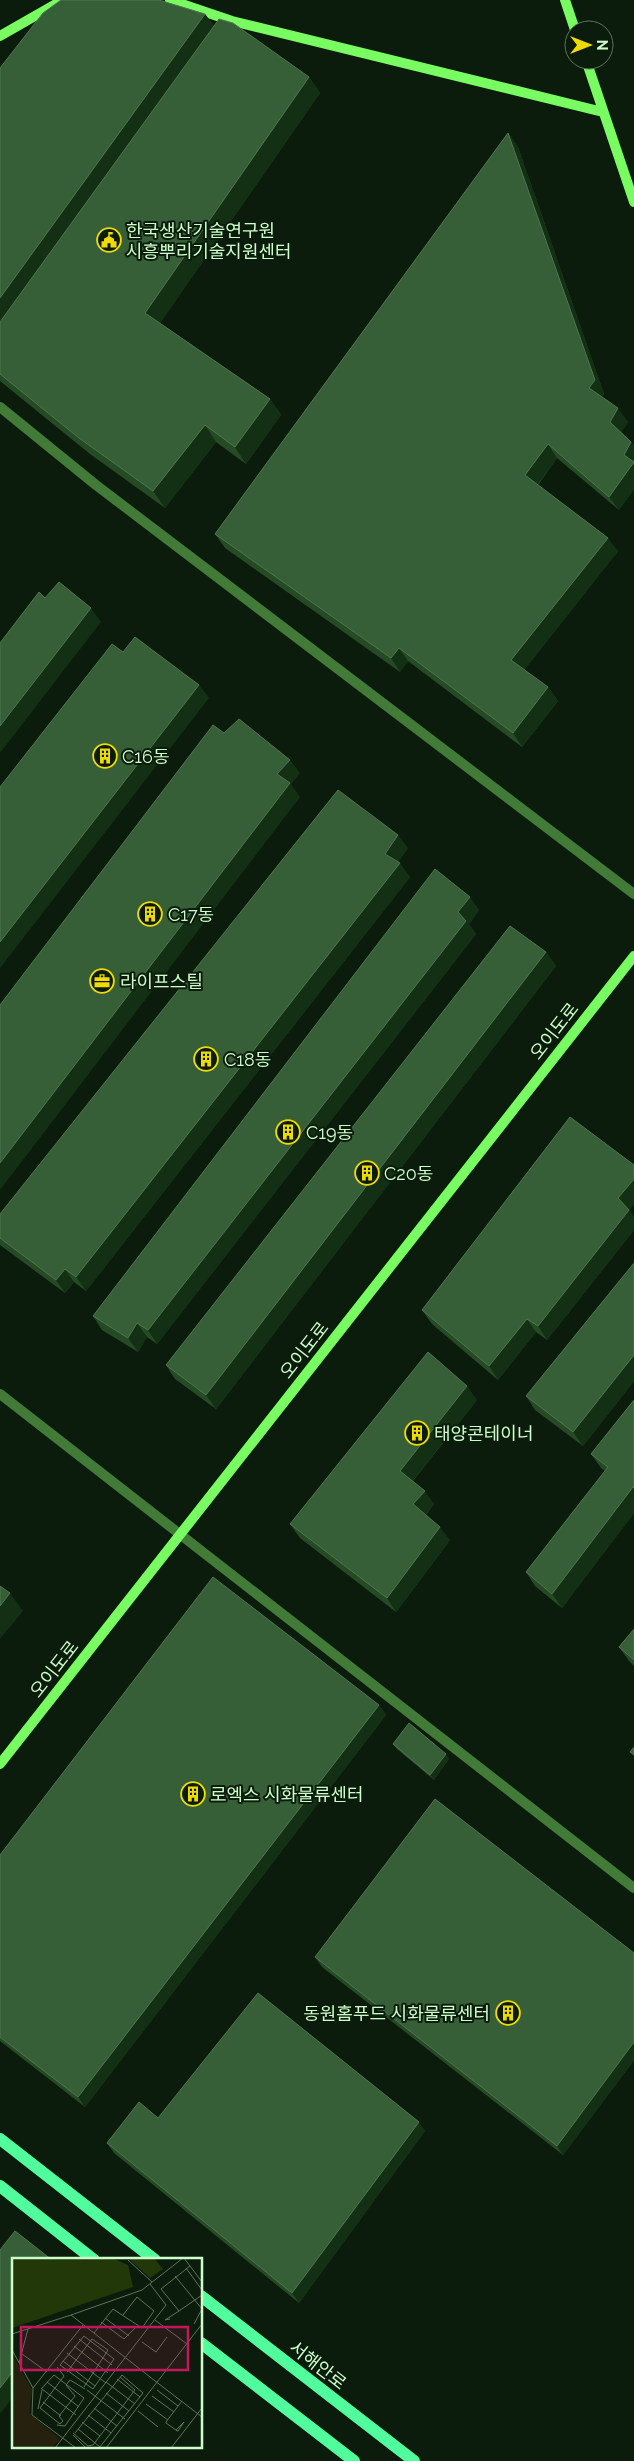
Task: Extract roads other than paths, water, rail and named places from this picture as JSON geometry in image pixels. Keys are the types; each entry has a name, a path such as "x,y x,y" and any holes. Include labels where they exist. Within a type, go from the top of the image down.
{"main road":[{"path":"0,36 63,0"},
{"path":"170,0 229,25 603,112"},
{"path":"565,0 572,20"},
{"path":"589,70 634,202"},
{"name":"오이도로","path":"0,1764 634,956"},
{"path":"0,2139 152,2258"},
{"path":"0,2186 91,2258"},
{"name":"서해안로","path":"202,2297 414,2461"},
{"path":"202,2344 354,2461"}],"street":[{"path":"0,407 96,485 634,894"},
{"path":"0,1394 634,1888"}],"place":[{"name":"한국생산기술연구원 시흥뿌리기술지원센터","path":"109,240"},
{"name":"C16동","path":"105,756"},
{"name":"C17동","path":"150,914"},
{"name":"라이프스틸","path":"102,981"},
{"name":"C18동","path":"206,1059"},
{"name":"C19동","path":"288,1132"},
{"name":"C20동","path":"367,1173"},
{"name":"태양콘테이너","path":"417,1433"},
{"name":"로엑스 시화물류센터","path":"193,1794"},
{"name":"동원홈푸드 시화물류센터","path":"508,2013"}]}
